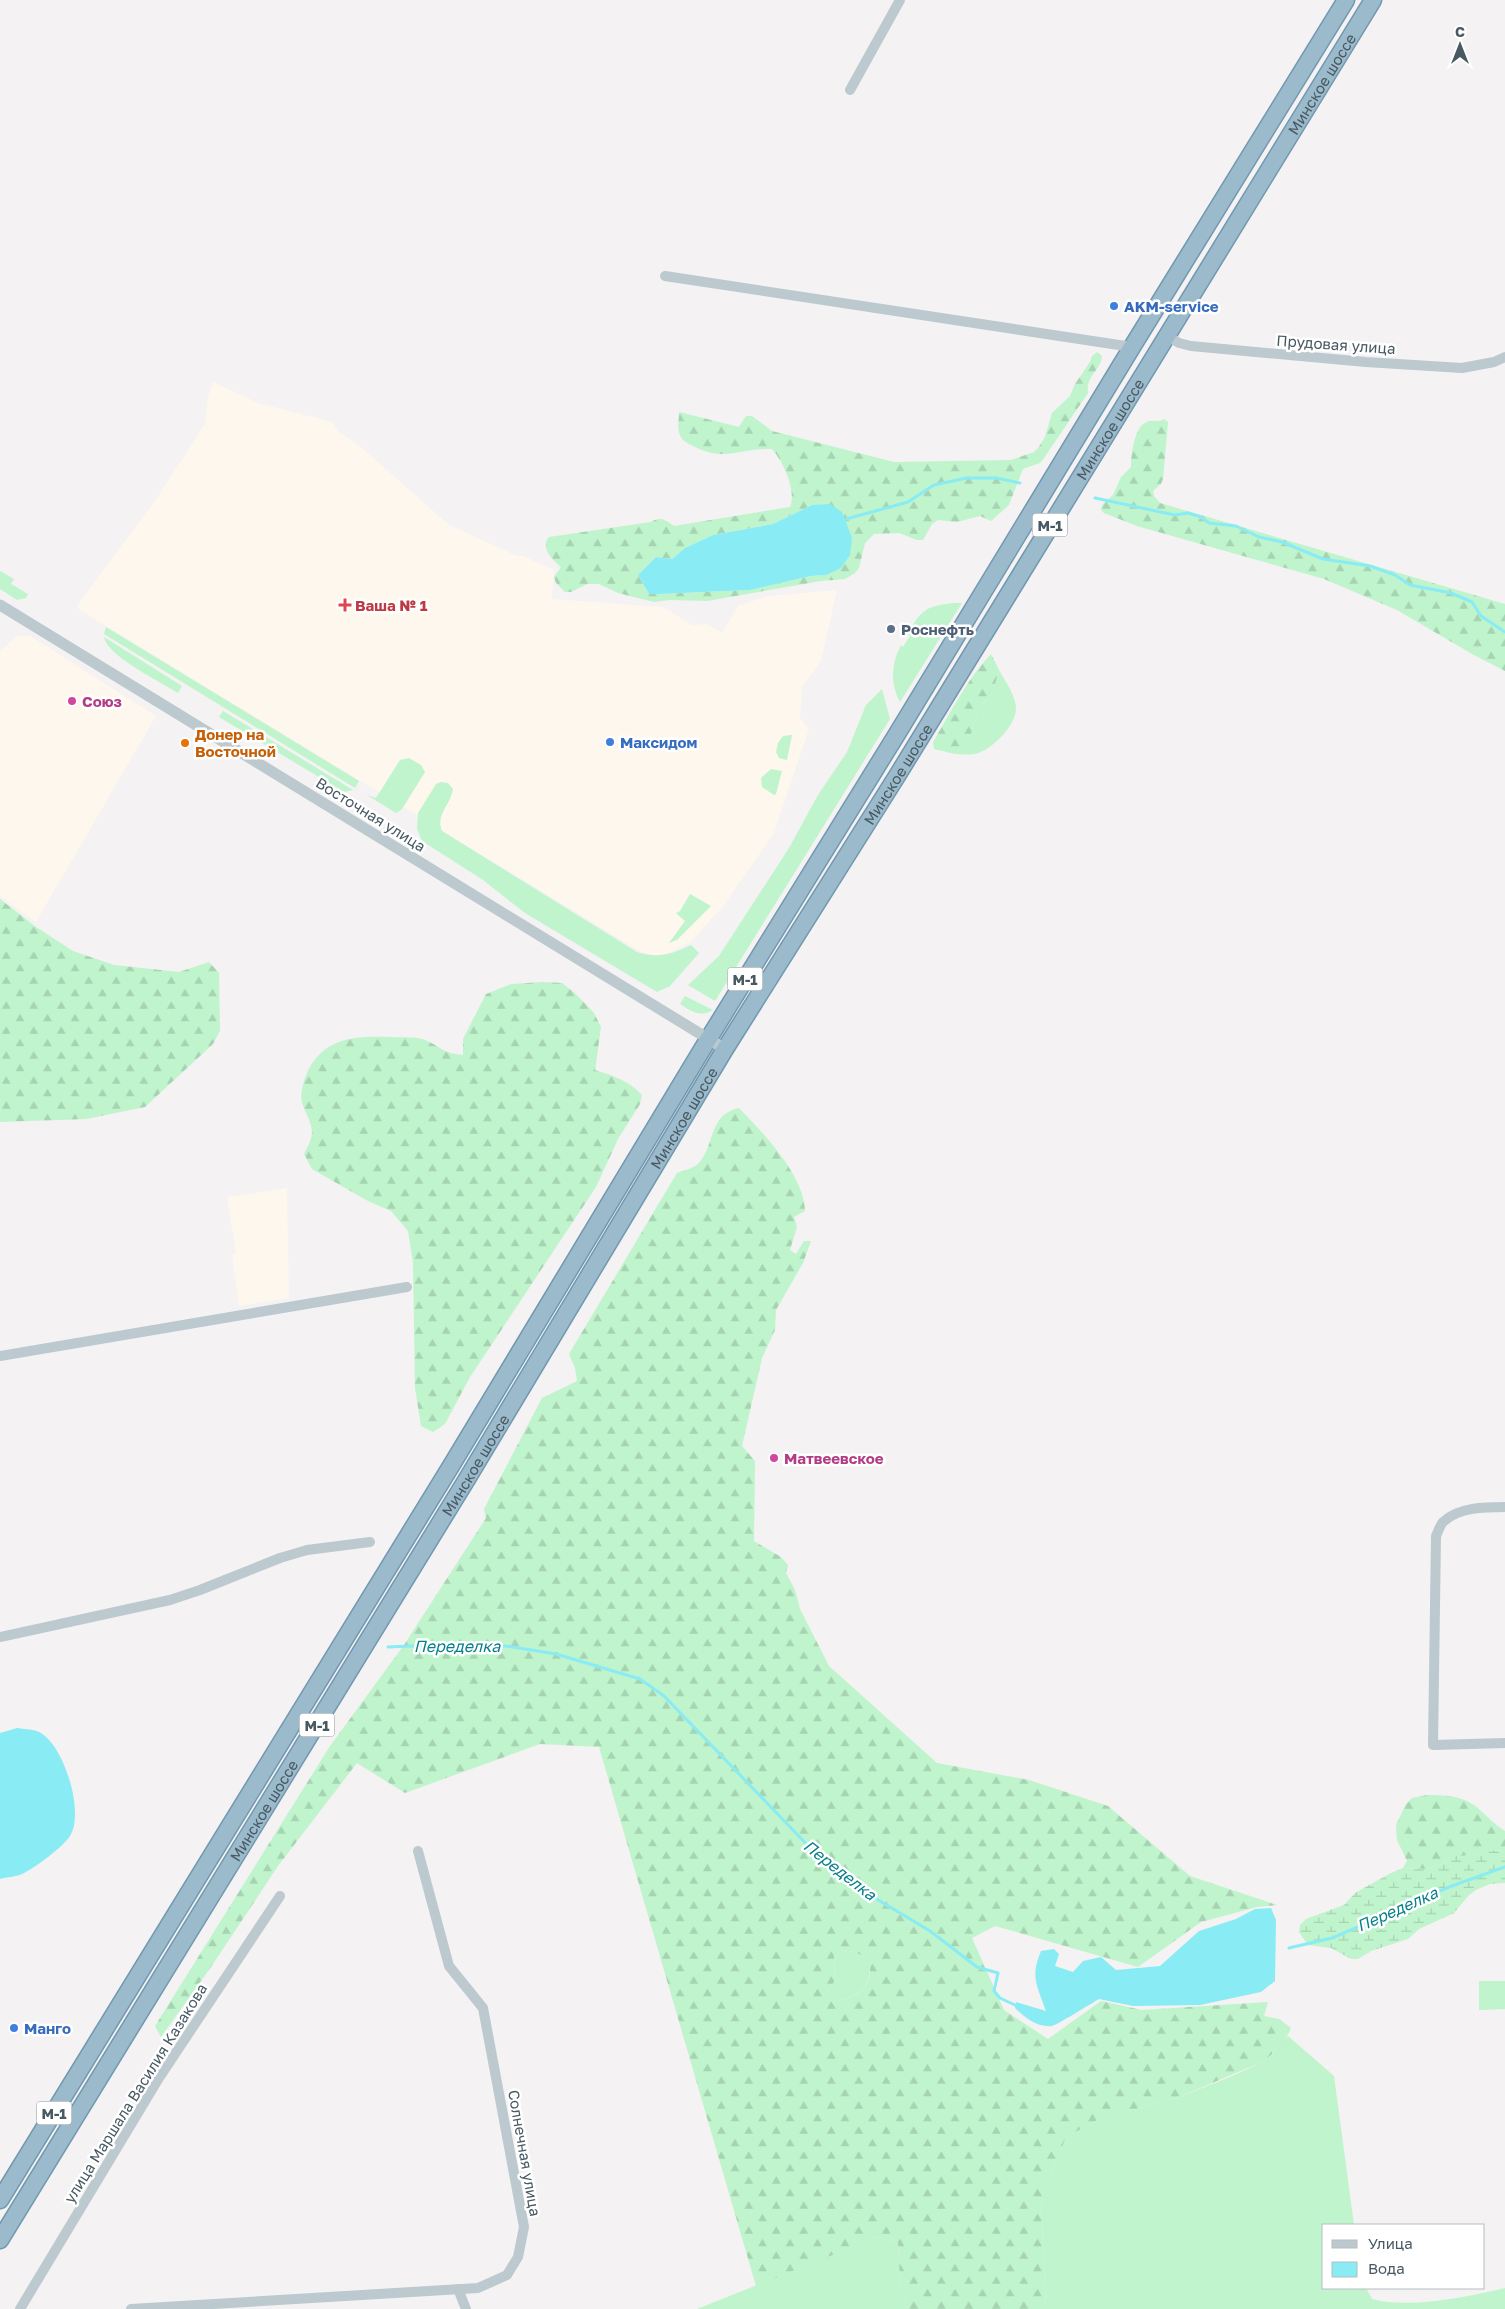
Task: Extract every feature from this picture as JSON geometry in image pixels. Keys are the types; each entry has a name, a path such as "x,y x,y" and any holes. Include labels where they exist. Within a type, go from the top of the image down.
{"highway":[{"name":"Минское шоссе","path":"0,2200 456,1458 708,1038 897,734 1346,0"},
{"name":"Минское шоссе","path":"0,2240 457,1496 725,1049 897,776 1373,0"}],"street":[{"path":"850,90 900,0"},
{"path":"665,276 1132,347"},
{"name":"Прудовая улица","path":"1166,335 1179,343 1191,346 1462,368 1494,362 1505,357"},
{"name":"Восточная улица","path":"0,606 725,1049"},
{"path":"0,1356 407,1287"},
{"path":"1505,1507 1481,1508 1454,1515 1442,1522 1436,1536 1433,1745 1505,1743"},
{"path":"1,1634 170,1600 280,1558 307,1550 370,1542"},
{"name":"Солнечная улица","path":"131,2309 478,2288 507,2275 518,2257 524,2227 483,2008 449,1966 418,1852"},
{"name":"улица Маршала Василия Казакова","path":"20,2309 159,2078 280,1896"},
{"path":"458,2289 466,2309"}],"shaded area":[{"path":"213,382 258,403 332,422 339,432 360,446 449,525 517,556 523,556 554,570 552,599 663,607 692,625 707,624 722,633 739,605 769,596 837,590 821,661 802,687 800,718 809,729 774,833 724,905 690,943 663,955 651,955 638,950 80,610 77,606 155,501 205,424 208,396"},
{"path":"17,636 30,636 156,716 36,922 0,896 0,651"},
{"path":"287,1188 289,1298 239,1306 232,1254 236,1253 227,1197"}],"green space":[{"path":"1097,352 1102,356 1089,382 1088,393 1040,463 1023,469 1009,505 991,521 980,516 957,522 938,520 932,524 923,540 917,540 899,533 874,534 865,543 859,568 845,579 821,581 707,601 670,600 654,602 618,593 599,584 587,584 571,592 565,592 556,583 554,577 561,567 546,549 549,537 651,522 658,519 674,526 790,507 792,493 788,476 772,449 722,454 703,450 684,441 682,438 679,433 679,412 739,427 746,416 752,416 772,431 894,462 1011,460 1034,452 1038,448 1045,437 1052,413 1070,396 1092,356","holes":["812,505 826,575 811,576 750,590 659,594 649,594 638,575 656,557 672,559 685,548 713,535 773,524"]},
{"path":"1164,419 1168,422 1163,479 1161,484 1153,491 1154,496 1160,503 1505,604 1505,671 1397,610 1324,579 1137,526 1104,513 1101,510 1102,505 1113,495 1121,477 1131,467 1136,436 1141,426 1150,421"},
{"path":"0,571 14,579 11,584 28,594 26,598 17,600 0,589"},
{"path":"962,603 900,702 893,681 893,674 895,659 901,645 903,647 910,636 907,634 925,611 937,606"},
{"path":"106,627 359,781 355,788 104,634"},
{"path":"104,637 182,686 178,693 124,660 107,644"},
{"path":"991,654 999,670 993,692 977,712 970,738 955,754 934,749 933,742 960,696 974,674"},
{"path":"999,670 1016,704 1012,722 995,743 981,752 955,754 970,738 977,712 993,692"},
{"path":"882,689 890,719 715,1001 688,985 719,956 789,848 818,795 847,752 866,705"},
{"path":"223,711 353,790 344,792 219,717"},
{"path":"792,735 787,760 779,758 776,752 778,743 783,736"},
{"path":"409,758 421,765 425,772 402,809 396,813 367,795 376,798 400,760"},
{"path":"771,769 782,771 776,794 774,795 762,787 761,778"},
{"path":"441,782 448,783 453,789 440,820 442,831 637,952 665,955 691,945 699,953 670,986 657,992 525,913 483,880 422,841 417,829 418,813 436,784"},
{"path":"690,894 711,906 677,940 669,943 685,921 676,913 680,911"},
{"path":"0,899 36,927 73,951 114,965 179,972 209,962 219,973 220,1031 213,1044 145,1107 86,1119 0,1122"},
{"path":"562,983 576,994 594,1013 601,1027 595,1070 620,1079 631,1086 642,1095 640,1104 618,1139 596,1187 470,1377 445,1424 433,1432 421,1426 415,1388 413,1263 408,1231 391,1211 368,1201 312,1169 304,1154 312,1132 303,1106 302,1089 314,1060 324,1050 334,1044 360,1037 417,1038 446,1051 463,1055 463,1039 486,994 511,984"},
{"path":"685,996 713,1010 704,1013 692,1011 680,1004"},
{"path":"739,1108 781,1155 798,1183 805,1211 794,1217 797,1227 790,1250 796,1254 804,1241 811,1241 803,1263 776,1310 775,1330 762,1358 742,1446 755,1461 754,1541 781,1557 788,1565 786,1573 795,1590 800,1609 829,1666 937,1763 1029,1780 1108,1806 1190,1876 1277,1905 1257,1907 1201,1922 1138,1967 995,1926 972,1938 1004,2010 1048,2039 1101,2001 1142,2010 1268,2002 1264,2016 1279,2019 1291,2028 1279,2047 1262,2062 1179,2097 1100,2119 1066,2137 1041,2199 1046,2309 908,2309 900,2282 898,2243 877,2237 756,2286 599,1747 540,1744 405,1793 357,1763 278,1866 211,1967 161,2037 155,2026 330,1746 404,1645 486,1518 484,1509 542,1398 577,1381 575,1368 569,1354 677,1173 699,1163 708,1147 717,1123 729,1112","holes":["844,1950 857,1953 870,1960 869,1979 866,1985 850,1998 832,2002 827,1990 835,1981 834,1957"]},
{"path":"1427,1795 1455,1797 1474,1805 1505,1831 1505,1851 1487,1850 1472,1855 1456,1857 1427,1869 1403,1868 1407,1861 1397,1840 1396,1825 1406,1804 1412,1798"},
{"path":"1487,1850 1505,1851 1505,1883 1490,1884 1476,1890 1469,1895 1454,1913 1419,1929 1408,1939 1371,1951 1358,1959 1351,1959 1331,1948 1308,1945 1299,1932 1300,1925 1306,1919 1344,1905 1355,1893 1389,1874 1403,1868 1427,1869 1442,1864 1456,1856 1472,1855"},
{"path":"844,1950 857,1953 870,1960 868,1979 866,1985 857,1994 832,2002 827,1990 835,1981 834,1957"},
{"path":"1479,1981 1505,1981 1505,2009 1479,2010"},
{"path":"1288,2036 1334,2076 1354,2224 1322,2224 1322,2289 1367,2289 1372,2299 1402,2303 1438,2301 1505,2288 1505,2309 1046,2309 1041,2199 1066,2137 1100,2119 1179,2097 1230,2077 1262,2062 1272,2055"},
{"path":"877,2237 898,2243 900,2282 908,2309 697,2309"}],"water":[{"path":"830,504 842,512 852,538 850,555 841,568 826,575 811,576 750,590 649,594 638,575 656,557 672,559 685,548 713,535 773,524 812,505"},
{"path":"17,1728 39,1732 48,1739 56,1750 70,1780 75,1812 74,1825 66,1841 41,1862 20,1875 0,1879 0,1733"},
{"path":"1271,1908 1276,1920 1275,1981 1261,1992 1200,2005 1133,2006 1099,1999 1052,2026 1037,2024 1015,2008 1016,2002 1046,2011 1035,1975 1041,1951 1054,1949 1059,1954 1055,1966 1073,1972 1083,1961 1101,1957 1116,1970 1160,1966 1199,1931 1236,1919 1255,1909"}],"waterway":[{"path":"846,519 908,502 934,485 967,478 996,478 1020,483"},
{"path":"1095,498 1175,515 1188,513 1201,517 1209,523 1236,526 1259,537 1282,542 1323,559 1370,566 1395,575 1410,585 1451,593 1472,602 1481,616 1505,632"},
{"name":"Переделка","path":"388,1647 487,1643 556,1654 640,1679 664,1696 817,1855 870,1895 930,1931 977,1967 998,1973 994,1991 1000,1998 1017,2006"},
{"name":"Переделка","path":"1289,1948 1332,1938 1449,1887 1505,1867"}],"place":[{"name":"AKM-service","path":"1114,306"},
{"name":"Ваша № 1","path":"345,605"},
{"name":"Роснефть","path":"891,629"},
{"name":"Союз","path":"72,701"},
{"name":"Максидом","path":"610,742"},
{"name":"Донер на Восточной","path":"185,743"},
{"name":"Матвеевское","path":"774,1458"},
{"name":"Манго","path":"14,2028"}]}
